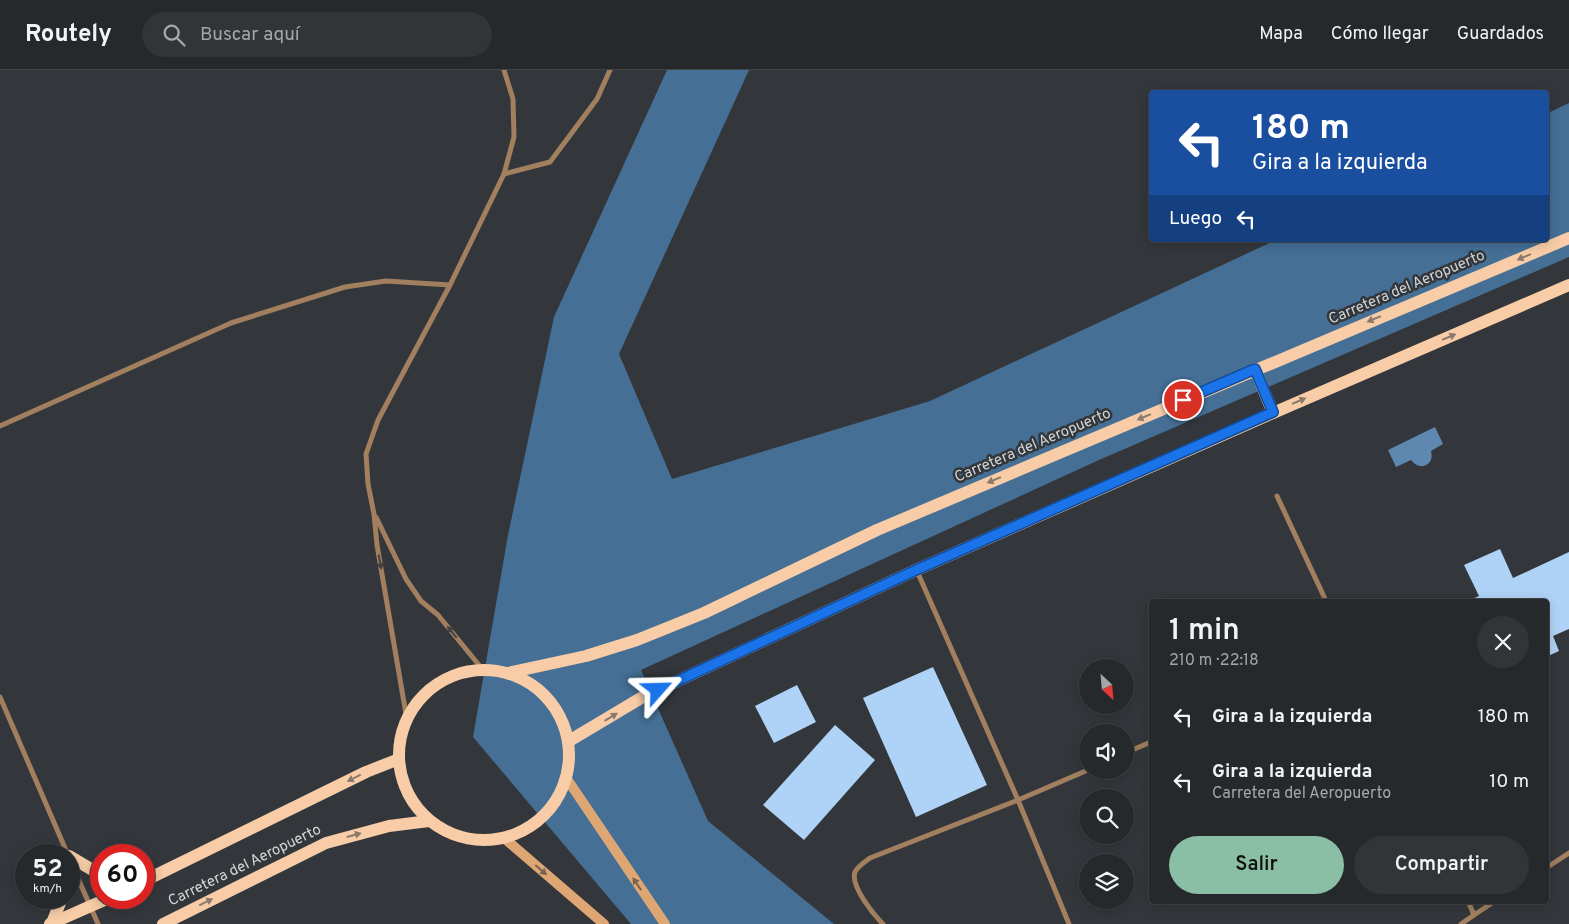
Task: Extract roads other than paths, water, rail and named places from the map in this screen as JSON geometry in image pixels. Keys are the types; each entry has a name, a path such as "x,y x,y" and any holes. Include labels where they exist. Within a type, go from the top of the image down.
{"main road":[{"name":"Carretera del Aeropuerto","path":"508,673 586,656 637,640 704,613 877,530 1569,238"},
{"path":"569,741 640,698 916,570 1273,412 1569,285"},
{"path":"1255,369 1273,412"},
{"path":"482,670 508,673 523,679 537,688 558,711 569,741 570,760 567,778 558,799 543,817 525,830 504,838 484,841 464,838 446,832 429,821 407,793 399,759 400,739 407,720 417,704 430,690 446,680 464,673 482,670"},
{"name":"Carretera del Aeropuerto","path":"155,875 366,772 399,759"},
{"path":"567,778 665,924"},
{"name":"Carretera del Aeropuerto","path":"163,924 326,843 389,826 429,821"},
{"path":"504,838 604,924"},
{"path":"51,924 90,906"},
{"path":"51,924 57,909"}],"street":[{"path":"407,720 377,545 374,514 368,484 366,454 382,412 450,285 504,174 514,137 513,99 504,70"},
{"path":"504,174 550,162 597,99 610,70"},
{"path":"0,426 231,323 345,287 386,281 450,285"},
{"path":"1277,496 1325,599"},
{"path":"374,514 406,579 421,601 438,616 482,670"},
{"path":"916,570 1018,800 1069,924"},
{"path":"0,697 63,844"},
{"path":"1134,749 1149,743"},
{"path":"883,924 867,906 854,880 855,873 860,866 870,858 1079,774"},
{"path":"1549,866 1569,853"},
{"path":"80,882 90,904"},
{"path":"1469,904 1474,915"},
{"path":"1461,924 1490,904"},
{"path":"92,909 98,924"}]}
